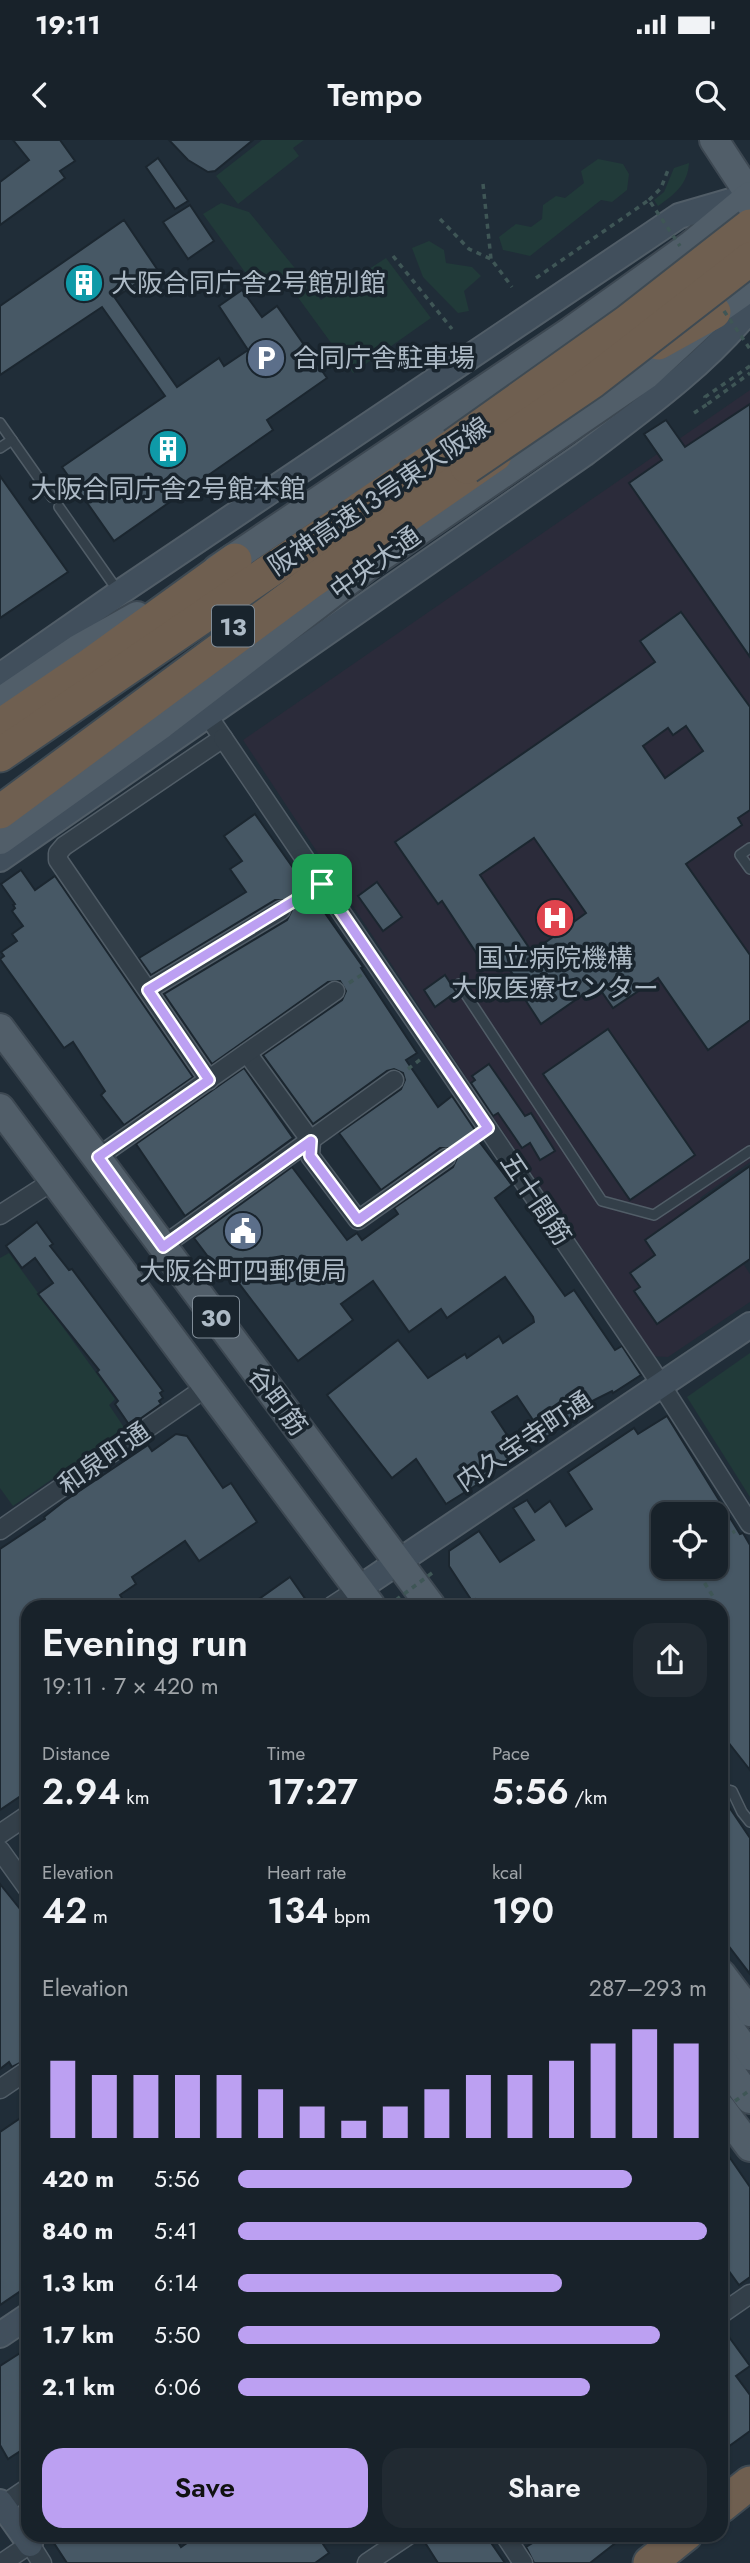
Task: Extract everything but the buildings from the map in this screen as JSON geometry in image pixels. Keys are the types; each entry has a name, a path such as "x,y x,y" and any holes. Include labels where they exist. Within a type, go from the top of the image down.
{"highway":[{"name":"阪神高速13号東大阪線","path":"0,755 567,367 750,226"},
{"name":"阪神高速13号東大阪線","path":"0,785 593,381 750,259"},
{"path":"0,812 288,599 561,421 636,355 716,307"},
{"path":"0,726 87,667 234,559"},
{"path":"728,2500 750,2483"},
{"path":"650,2563 676,2542"}],"main road":[{"path":"0,702 78,649 234,559 571,331 690,246 750,196 714,140"},
{"path":"716,307 750,287"},
{"name":"中央大通","path":"0,840 162,724 561,421"},
{"name":"谷町筋","path":"0,1028 426,1600"},
{"name":"谷町筋","path":"0,1108 365,1598"},
{"path":"728,1983 750,2012"},
{"path":"728,2026 750,2056"},
{"path":"728,2093 732,2112 750,2147"}],"street":[{"path":"0,676 679,216 750,196"},
{"name":"中央大通","path":"0,859 584,454 673,384 730,334 750,309"},
{"name":"五十間筋","path":"208,716 661,1384 750,1524"},
{"path":"209,1080 60,865 58,853 64,846 223,738"},
{"path":"148,990 281,909"},
{"path":"98,1157 335,991"},
{"path":"247,1053 311,1141 310,1156 358,1220 446,1158"},
{"path":"163,1247 394,1080"},
{"path":"0,1215 53,1181"},
{"name":"内久宝寺町通","path":"365,1598 398,1562 750,1325"},
{"name":"和泉町通","path":"0,1530 208,1386"},
{"path":"0,1834 21,1820"},
{"path":"0,1850 21,1879"},
{"path":"0,2089 21,2075"},
{"path":"728,2309 750,2294"},
{"path":"0,2336 21,2321"},
{"path":"21,2492 1,2504 21,2533"},
{"path":"367,2563 398,2542"},
{"path":"509,2542 523,2563"},
{"path":"2,2563 36,2554"}],"lane":[{"path":"0,424 52,497"},
{"path":"0,448 12,440"},
{"path":"59,507 119,593"},
{"path":"750,848 740,855 750,869"},
{"path":"459,984 602,1202 654,1215 750,1150"},
{"path":"728,1790 732,1791 750,1822"}],"path":[{"path":"536,278 649,200 661,188 668,170"},
{"path":"483,184 491,259"},
{"path":"649,200 680,246"},
{"path":"440,219 469,249 491,259 512,287"},
{"path":"393,256 452,329"},
{"path":"716,307 750,349"},
{"path":"709,402 705,397 750,366"},
{"path":"694,413 750,373"},
{"path":"335,991 376,965"},
{"path":"394,1080 433,1049"},
{"path":"396,1600 432,1573 430,1571"},
{"path":"702,1579 714,1598"},
{"path":"732,2112 750,2090"}],"shaded area":[{"name":"国立病院機構 大阪医療センター","path":"750,390 750,1162 700,1198 750,1274 750,1302 668,1357 645,1356 602,1290 596,1269 243,740"}],"green space":[{"path":"262,140 304,140 293,148 299,156 238,204 216,176"},
{"path":"598,159 623,164 629,174 627,190 612,202 601,200 530,256 503,250 499,237 516,224 531,227 542,219 543,205 556,196 565,198 584,183 581,171"},
{"path":"689,163 683,183 658,206 654,200 664,192 674,168"},
{"path":"221,203 249,212 321,300 386,258 431,318 353,373 278,270 255,286 203,214"},
{"path":"429,241 444,250 446,263 472,267 481,276 464,291 469,311 458,313 423,277 412,248"},
{"path":"9,1253 115,1399 109,1405 125,1429 13,1506 0,1488 0,1258"},
{"path":"750,1353 750,1497 687,1397"}],"place":[{"name":"大阪合同庁舎2号館別館","path":"84,283"},
{"name":"合同庁舎駐車場","path":"266,358"},
{"name":"大阪合同庁舎2号館本館","path":"168,449"},
{"name":"国立病院機構 大阪医療センター","path":"555,918"},
{"name":"大阪谷町四郵便局","path":"243,1231"}],"route":[{"path":"322,884 488,1128 358,1220 310,1156 311,1141 163,1247 98,1157 209,1080 148,990 322,884"}]}
